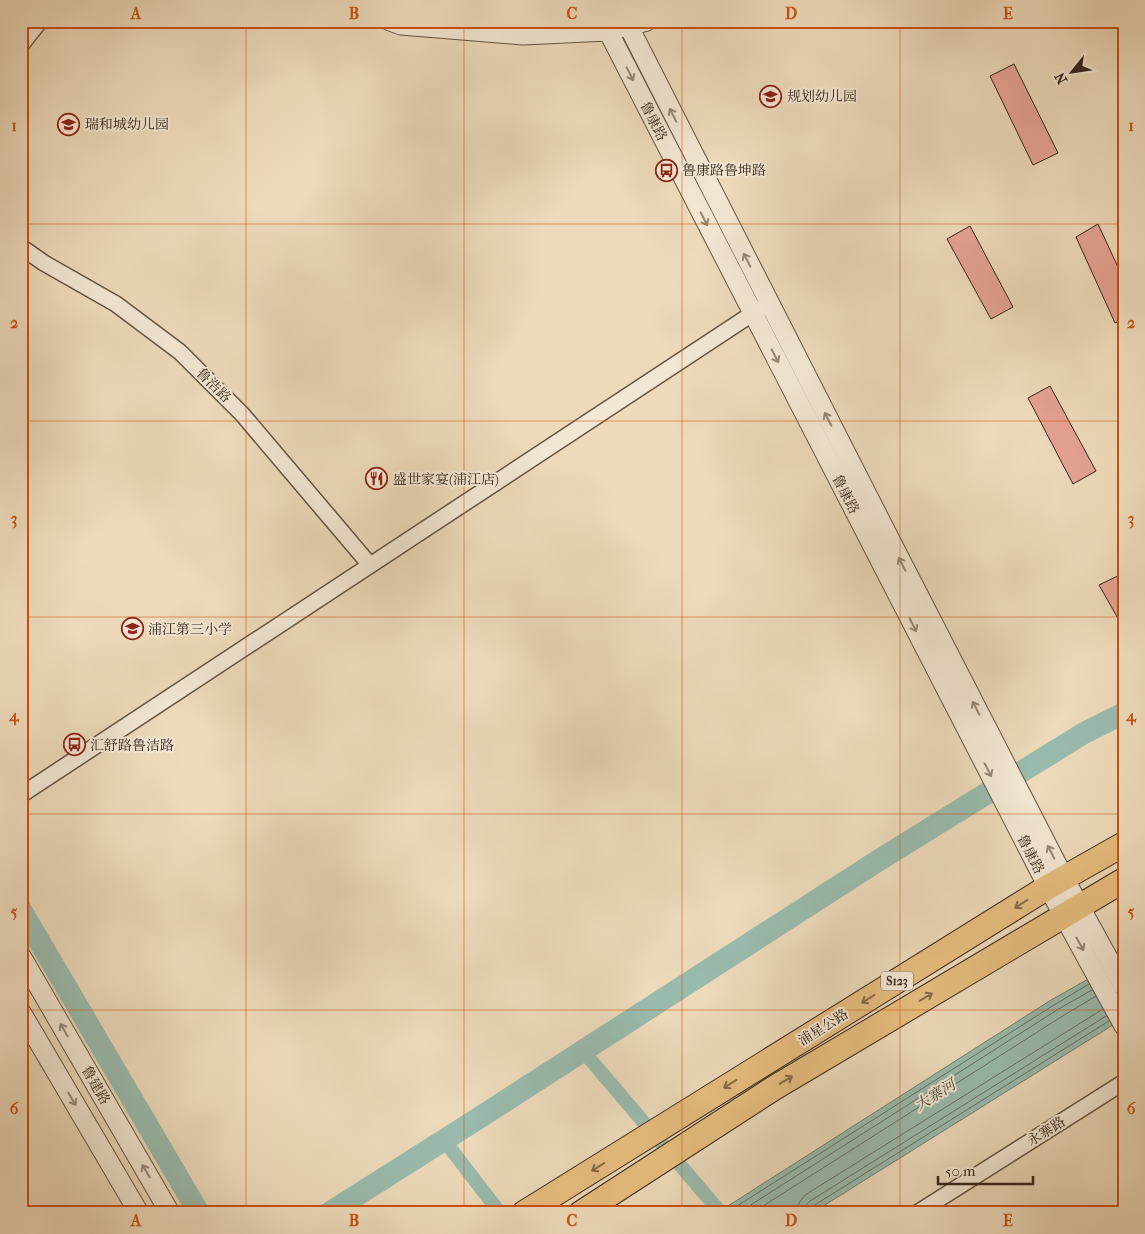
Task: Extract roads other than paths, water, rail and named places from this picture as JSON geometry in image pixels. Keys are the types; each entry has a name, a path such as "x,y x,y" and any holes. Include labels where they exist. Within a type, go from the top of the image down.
{"main road":[{"name":"浦星公路","path":"528,1211 1056,882 1124,844"},
{"name":"浦星公路","path":"581,1213 774,1088 1072,909 1124,880"}],"street":[{"path":"21,45 40,21"},
{"path":"390,21 401,25 523,35 647,21"},
{"name":"鲁康路","path":"627,24 769,303 1056,882"},
{"name":"鲁康路","path":"606,26 753,313 1100,961"},
{"name":"鲁浩路","path":"21,247 44,263 116,304 180,352 242,414 370,565"},
{"path":"21,795 769,303"},
{"name":"鲁建路","path":"21,956 170,1213"},
{"path":"1100,961 1124,987"},
{"path":"1100,961 1124,1026"},
{"name":"鲁建路","path":"21,1012 139,1213"},
{"name":"永寨路","path":"917,1213 1124,1082"}],"water":[{"name":"大寨河","path":"1124,959 1124,1018 812,1213 717,1213 1051,1000"}],"waterway":[{"path":"329,1213 876,862 1084,733 1124,713"},
{"path":"21,910 199,1213"},
{"path":"583,1051 721,1213"},
{"path":"444,1140 500,1213"}],"place":[{"name":"规划幼儿园","path":"771,96"},
{"name":"瑞和城幼儿园","path":"69,124"},
{"name":"鲁康路鲁坤路","path":"666,170"},
{"name":"盛世家宴(浦江店)","path":"377,479"},
{"name":"浦江第三小学","path":"132,629"},
{"name":"汇舒路鲁洁路","path":"74,745"}]}
